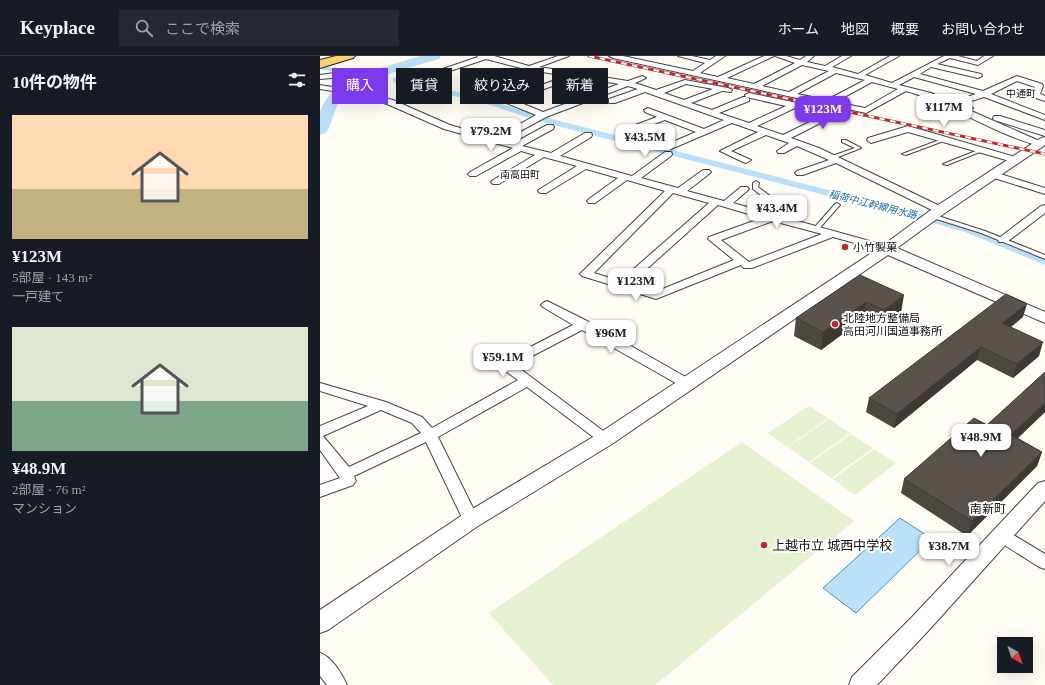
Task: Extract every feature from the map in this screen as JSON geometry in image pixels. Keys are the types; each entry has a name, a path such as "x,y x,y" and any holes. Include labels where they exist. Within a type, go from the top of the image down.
{"main road":[{"path":"320,64 349,56"}],"street":[{"path":"450,68 486,56 530,68 565,56"},
{"path":"613,56 866,111 904,89"},
{"path":"682,56 711,62"},
{"path":"693,74 721,56"},
{"path":"719,79 770,56"},
{"path":"779,56 801,63 859,76 928,96 1012,133 1043,139"},
{"path":"754,87 801,63 810,56"},
{"path":"826,68 846,56"},
{"path":"859,76 895,56"},
{"path":"892,86 930,64 950,56 978,63 989,56"},
{"path":"930,64 978,76"},
{"path":"791,94 836,70"},
{"path":"913,74 984,94 1045,118"},
{"path":"320,77 332,76"},
{"path":"496,141 543,115 642,78"},
{"path":"1043,139 958,103 984,94 1017,78 1039,86 1036,95 1045,98"},
{"path":"608,80 628,83 797,143 834,159 936,213"},
{"path":"827,103 870,80"},
{"path":"657,93 685,82 862,119"},
{"path":"323,87 352,92 390,102 447,127 886,249 1045,318"},
{"path":"612,101 645,89"},
{"path":"684,103 721,89"},
{"path":"712,113 740,94"},
{"path":"516,104 543,115"},
{"path":"750,126 794,105"},
{"path":"648,110 704,132"},
{"path":"784,138 834,113"},
{"path":"622,133 664,117"},
{"path":"592,201 631,177 670,150 704,132 732,120"},
{"path":"473,174 550,127"},
{"path":"871,140 908,129 1016,160"},
{"path":"746,160 724,151 765,132"},
{"path":"552,156 588,135"},
{"path":"320,623 471,520 605,439 1016,160 1043,139"},
{"path":"780,151 797,143"},
{"path":"496,182 543,154"},
{"path":"800,173 834,159"},
{"path":"543,191 585,165"},
{"path":"706,172 677,190 586,274 656,296 742,261"},
{"path":"994,175 1045,191"},
{"path":"622,285 721,203 744,189"},
{"path":"1003,240 1045,208"},
{"path":"770,216 713,239 748,266 832,234"},
{"path":"548,305 686,383"},
{"path":"583,324 506,365 605,439"},
{"path":"346,474 430,434 527,381"},
{"path":"320,387 336,393 381,405 418,420 430,434 471,520"},
{"path":"320,399 336,393"},
{"path":"320,432 381,405"},
{"path":"320,440 346,474 348,481 320,491"},
{"path":"861,685 1045,488"},
{"path":"1001,535 1045,562"},
{"path":"320,661 338,685"}],"lane":[{"path":"904,154 947,140"},
{"path":"834,159 859,148 844,141"},
{"path":"945,164 983,150"},
{"path":"756,182 755,188 766,195 773,203 778,204 770,216"},
{"path":"816,229 837,205"},
{"path":"936,213 1045,257"}],"green space":[{"path":"809,406 828,418 787,447 768,433"},
{"path":"829,419 850,433 809,462 788,447"},
{"path":"851,434 873,448 831,478 810,463"},
{"path":"742,442 854,521 655,685 553,685 489,613"},
{"path":"874,449 896,463 855,495 833,479"}],"water":[{"path":"900,518 932,539 856,613 823,588"}],"building":[{"path":"860,275 904,295 884,310 866,302 823,332 796,318"},
{"path":"1006,294 1027,304 1002,323 1043,342 1017,364 981,347 897,414 869,398"},
{"path":"1045,372 1045,403 1011,435 1042,452 972,521 904,479 974,418 987,425"}],"waterway":[{"path":"320,130 326,119 329,106 338,93 347,86 386,71 434,56"},
{"name":"稲荷中江幹線用水路","path":"325,68 332,69"},
{"name":"稲荷中江幹線用水路","path":"452,92 505,106 541,119 941,222 969,230 1045,261"}],"railway":[{"path":"589,56 1045,154"}],"place":[{"name":"小竹製菓","path":"845,247"},
{"name":"北陸地方整備局 高田河川国道事務所","path":"835,324"},
{"name":"上越市立 城西中学校","path":"764,545"}],"district":[{"name":"中通町","path":"1021,93"},
{"name":"南高田町","path":"520,174"},
{"name":"南新町","path":"988,509"}]}
